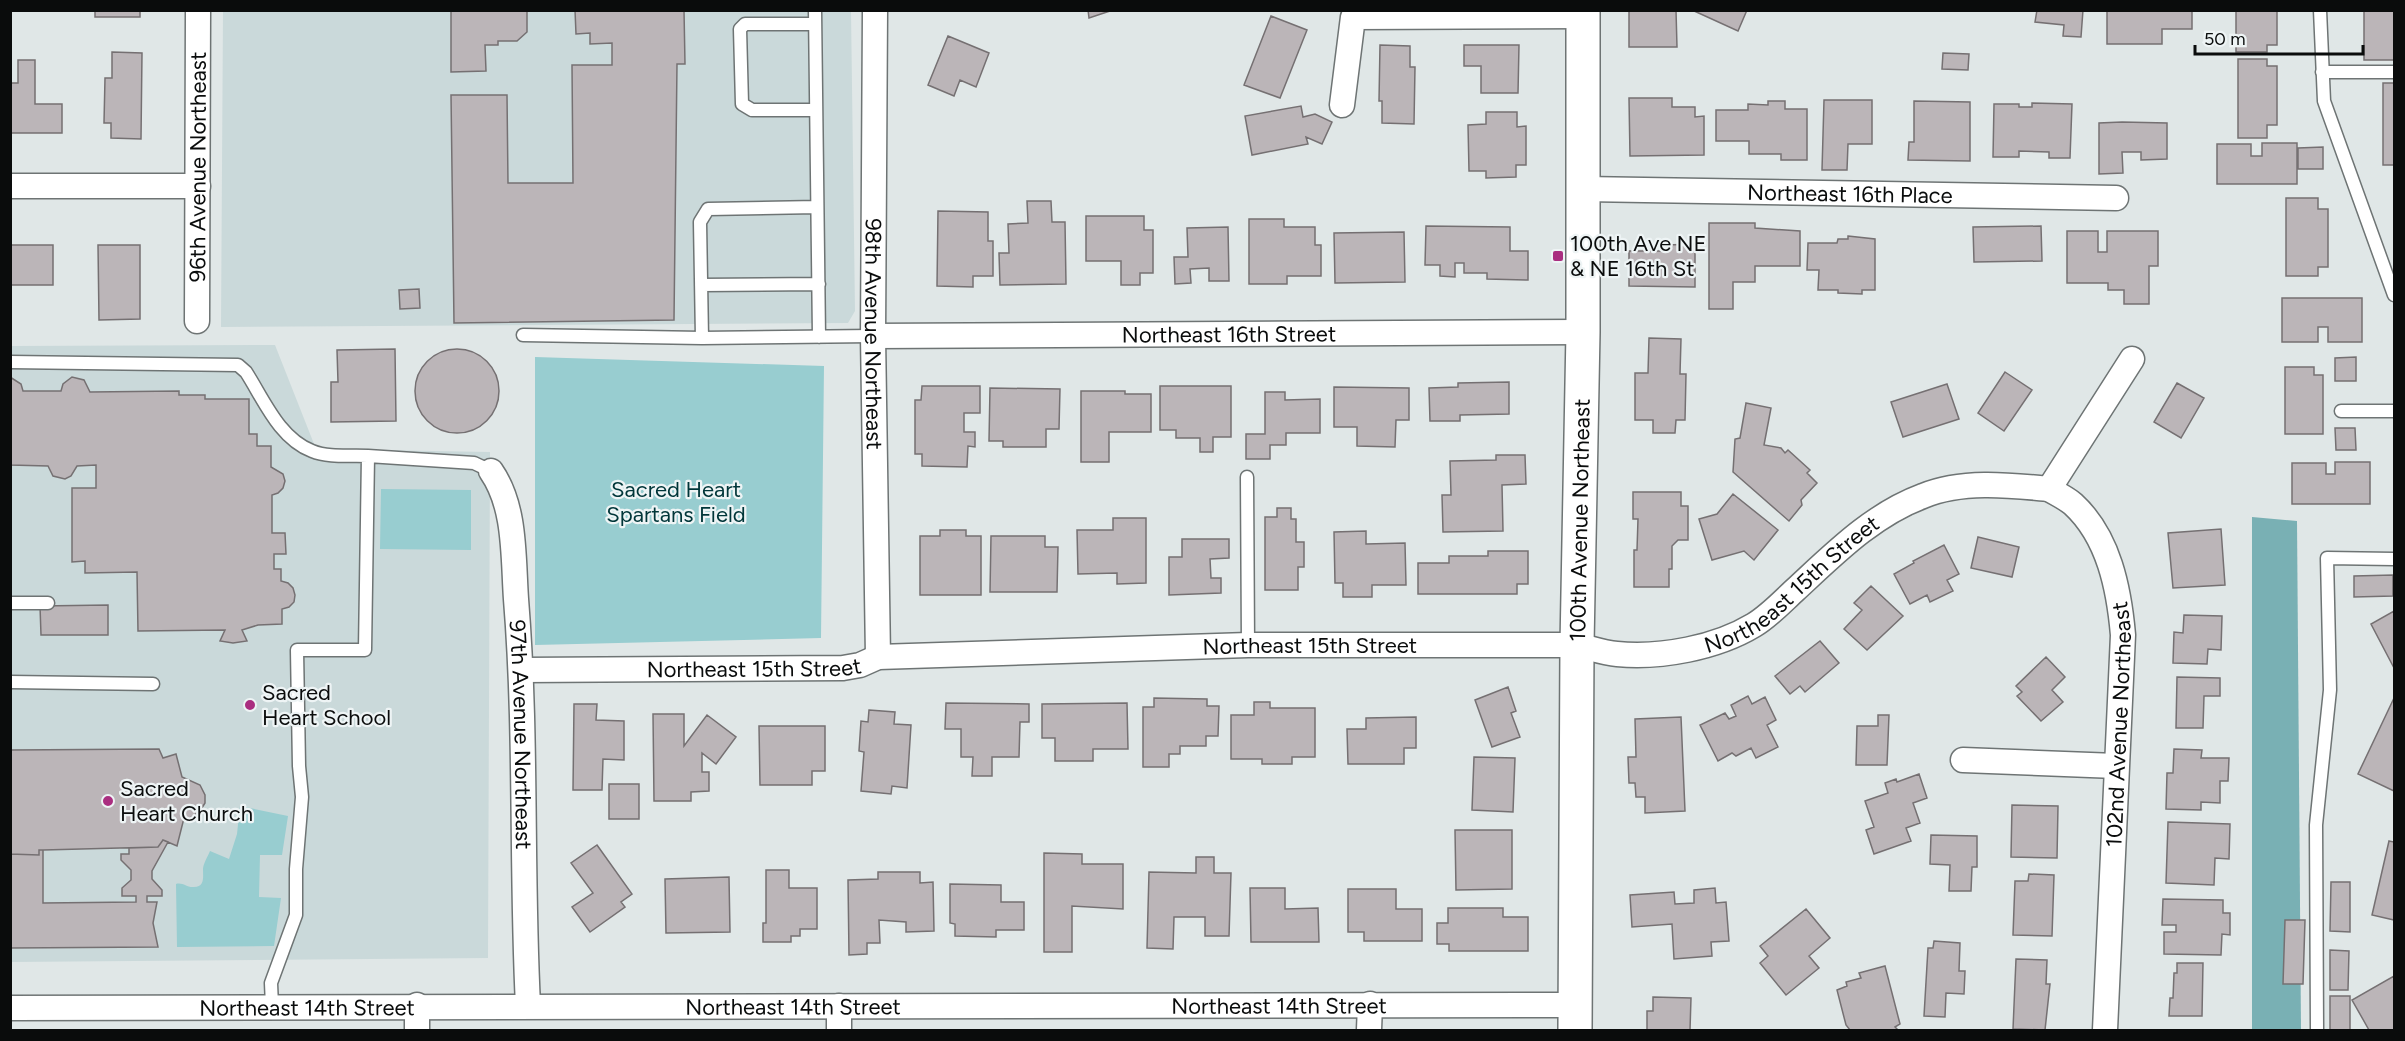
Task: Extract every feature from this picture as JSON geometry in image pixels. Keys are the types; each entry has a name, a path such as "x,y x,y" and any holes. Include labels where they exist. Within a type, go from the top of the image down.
{"street":[{"name":"96th Avenue Northeast","path":"197,321 198,10"},
{"name":"98th Avenue Northeast","path":"875,10 873,336 878,657"},
{"path":"1342,105 1353,16 1583,13"},
{"name":"100th Avenue Northeast","path":"1575,1018 1577,645 1583,332 1583,13"},
{"path":"10,186 198,186"},
{"name":"Northeast 16th Place","path":"1584,189 2116,198"},
{"name":"Northeast 16th Street","path":"873,336 1583,332"},
{"path":"2049,489 2133,358"},
{"name":"97th Avenue Northeast","path":"491,471 503,488 510,516 522,670 528,1005"},
{"name":"Northeast 15th Street","path":"522,670 843,668 860,665 878,657 1248,645 1577,645 1616,654 1651,654 1726,639 1755,625 1856,534 1924,495 1954,489 2009,485 2049,489"},
{"name":"102nd Avenue Northeast","path":"2049,489 2073,504 2096,532 2112,571 2123,635 2105,1030"},
{"path":"1963,760 2116,766"},
{"path":"1369,1030 1370,1004"},
{"name":"Northeast 14th Street","path":"10,1008 417,1005 1370,1004 1575,1018"},
{"path":"417,1005 417,1030"},
{"path":"839,1006 839,1030"}],"lane":[{"path":"815,10 819,337"},
{"path":"2320,10 2324,101 2394,295"},
{"path":"815,24 745,24 740,29 742,104 752,110 815,110"},
{"path":"2322,72 2394,72"},
{"path":"702,338 700,222 708,208 817,207"},
{"path":"701,285 819,284"},
{"path":"523,334 702,338 873,336"},
{"path":"10,362 238,365 246,372 283,430 296,442 312,451 327,454 474,463 491,471"},
{"path":"2341,411 2394,411"},
{"path":"272,1006 271,983 296,915 296,869 302,797 299,766 297,650 365,650 368,456"},
{"path":"1247,477 1248,645"},
{"path":"2317,1030 2316,825 2330,690 2327,558 2394,559"},
{"path":"10,603 48,603"},
{"path":"10,682 153,684"}],"shaded area":[{"path":"223,11 851,11 855,311 848,323 221,327"},
{"name":"Sacred Heart School","path":"275,345 316,449 490,452 488,958 11,962 10,346"},
{"path":"2252,517 2297,521 2301,1030 2252,1030"}],"green space":[{"name":"Sacred Heart Spartans Field","path":"535,357 824,366 821,638 535,645"},
{"path":"381,489 471,490 471,550 380,549"},
{"path":"240,806 288,816 282,855 260,855 259,897 281,898 274,946 177,947 176,884 198,887 203,881 203,869 210,851 229,859 237,834"}],"building":[{"path":"95,10 140,10 140,17 95,17"},
{"path":"451,10 527,10 527,32 517,41 498,41 498,45 485,45 486,71 451,72"},
{"path":"575,10 684,10 685,64 677,64 674,320 454,323 451,95 507,95 508,183 573,183 572,65 612,65 612,43 590,44 590,33 576,34"},
{"path":"1088,10 1113,10 1089,18"},
{"path":"1629,10 1676,10 1677,47 1629,47"},
{"path":"1692,10 1747,10 1738,31"},
{"path":"2037,10 2083,10 2081,37 2063,36 2064,25 2035,22"},
{"path":"2107,10 2192,10 2192,29 2162,29 2162,44 2107,44"},
{"path":"2236,10 2277,10 2277,45 2267,45 2267,52 2236,52"},
{"path":"2364,10 2394,10 2394,60 2364,60"},
{"path":"1271,16 1307,30 1280,98 1244,85"},
{"path":"948,36 989,53 976,87 960,80 954,96 928,85"},
{"path":"1380,45 1410,46 1410,67 1415,67 1414,124 1382,123 1382,101 1379,101"},
{"path":"1464,45 1519,45 1518,93 1481,93 1481,66 1464,66"},
{"path":"112,52 142,53 141,139 111,138 111,123 104,123 105,78 112,78"},
{"path":"1943,53 1969,54 1968,70 1942,69"},
{"path":"2238,59 2267,59 2267,66 2277,66 2277,125 2267,125 2267,138 2238,138"},
{"path":"18,60 35,60 35,104 62,104 62,133 10,133 10,83 18,83"},
{"path":"2383,83 2394,83 2394,165 2383,165"},
{"path":"1629,98 1672,98 1672,107 1695,107 1695,117 1704,116 1704,155 1630,156"},
{"path":"1824,100 1872,100 1872,144 1848,144 1847,170 1822,170"},
{"path":"1768,101 1785,101 1785,109 1807,109 1807,160 1781,160 1781,154 1749,154 1749,141 1716,141 1716,110 1748,110 1748,104 1768,105"},
{"path":"1914,101 1970,102 1970,161 1908,160 1909,142 1914,142"},
{"path":"2032,103 2072,104 2070,158 2049,158 2049,152 2019,151 2019,157 1993,157 1994,104 2019,104 2019,107 2032,107"},
{"path":"1301,106 1303,117 1315,114 1332,122 1322,144 1306,137 1308,144 1252,155 1245,116"},
{"path":"1486,112 1517,112 1517,127 1526,126 1526,165 1516,165 1516,177 1486,178 1486,171 1469,171 1468,125 1486,124"},
{"path":"2099,123 2167,123 2167,159 2141,160 2141,152 2122,152 2123,173 2099,174"},
{"path":"2262,143 2297,143 2297,184 2217,184 2217,144 2251,144 2251,156 2262,156"},
{"path":"2323,147 2323,169 2298,169 2298,148"},
{"path":"2286,198 2318,198 2318,209 2328,209 2328,267 2318,267 2318,276 2286,276"},
{"path":"1027,201 1051,201 1052,222 1065,222 1066,284 1000,285 999,253 1009,253 1008,224 1028,223"},
{"path":"938,211 988,212 988,241 993,241 993,276 973,276 973,287 937,286"},
{"path":"1086,216 1144,216 1144,230 1153,230 1153,273 1140,273 1140,285 1121,285 1121,261 1086,261"},
{"path":"1249,219 1284,219 1284,227 1315,227 1315,245 1321,245 1321,276 1287,276 1287,284 1249,284"},
{"path":"1709,223 1755,223 1755,228 1800,231 1800,266 1755,266 1755,282 1733,282 1733,309 1709,309"},
{"path":"1426,226 1510,227 1510,251 1528,251 1528,280 1487,279 1487,273 1464,273 1464,263 1455,263 1455,277 1440,276 1440,265 1425,265"},
{"path":"2041,226 2042,261 1974,262 1973,227"},
{"path":"1228,227 1229,281 1209,281 1209,268 1190,269 1191,283 1175,284 1174,257 1188,257 1187,228"},
{"path":"2067,231 2098,231 2098,252 2107,252 2107,231 2158,231 2158,266 2149,266 2149,304 2124,304 2124,290 2108,290 2108,283 2067,283"},
{"path":"1404,232 1405,282 1335,283 1334,233"},
{"path":"1848,236 1875,239 1875,290 1862,290 1862,294 1838,293 1838,290 1818,290 1819,270 1807,270 1808,243 1837,243 1838,239 1848,239"},
{"path":"1695,244 1695,287 1629,286 1629,251 1667,251 1667,245"},
{"path":"10,245 53,245 53,285 10,285"},
{"path":"98,245 140,245 140,319 99,320"},
{"path":"419,289 420,308 400,309 399,290"},
{"path":"2282,298 2362,298 2362,342 2328,342 2328,327 2318,327 2318,342 2282,342"},
{"path":"1649,338 1681,339 1680,374 1686,374 1685,420 1676,420 1675,433 1653,433 1653,420 1635,420 1635,373 1648,373"},
{"path":"395,349 396,421 331,422 331,382 338,382 337,350"},
{"path":"449,349 465,349 481,356 492,367 499,383 496,407 487,421 465,433 449,433 433,426 422,415 415,399 415,383 422,367 433,356"},
{"path":"2356,357 2356,381 2335,381 2335,358"},
{"path":"2285,367 2314,367 2314,375 2323,375 2323,434 2285,434"},
{"path":"2005,372 2032,390 2004,431 1978,413"},
{"path":"10,377 21,384 23,391 61,391 63,384 72,377 84,380 90,392 179,391 179,395 205,395 205,399 249,399 249,434 257,434 257,446 271,446 271,467 283,474 285,481 283,488 272,495 272,533 285,533 286,554 274,554 274,569 281,569 281,581 293,588 295,595 294,602 282,609 282,624 258,625 242,630 247,641 233,643 220,641 225,630 138,631 137,572 85,573 85,561 72,562 72,488 96,488 96,465 77,466 71,476 65,479 53,476 48,466 10,465"},
{"path":"1509,382 1509,414 1460,415 1460,421 1430,421 1429,388 1458,387 1458,383"},
{"path":"2177,383 2204,398 2181,438 2154,422"},
{"path":"1947,384 1959,419 1903,437 1891,402"},
{"path":"922,386 980,386 980,413 964,413 964,432 975,432 975,447 968,446 967,467 922,466 922,454 915,454 915,400 921,400"},
{"path":"1160,386 1231,386 1231,437 1213,437 1213,452 1200,452 1200,438 1176,438 1176,430 1160,430"},
{"path":"1334,387 1409,388 1409,420 1396,420 1395,447 1357,446 1357,427 1334,427"},
{"path":"990,388 1060,389 1059,429 1046,429 1046,447 1003,447 1003,441 989,441"},
{"path":"1081,391 1125,391 1125,394 1151,394 1151,432 1109,432 1109,462 1081,462"},
{"path":"1265,392 1285,392 1285,400 1320,399 1320,433 1286,433 1286,445 1270,445 1270,459 1246,459 1246,434 1265,434"},
{"path":"1746,403 1771,408 1764,445 1781,448 1785,453 1788,450 1810,470 1807,473 1817,483 1801,500 1802,505 1789,521 1733,472 1735,439 1740,438"},
{"path":"2335,428 2355,428 2356,450 2336,450"},
{"path":"1496,455 1525,455 1526,484 1502,485 1503,531 1443,532 1442,495 1451,495 1450,461 1496,460"},
{"path":"2335,462 2370,462 2370,504 2292,504 2292,463 2326,463 2326,474 2335,474"},
{"path":"1633,492 1681,492 1681,506 1688,506 1688,540 1678,540 1672,546 1669,587 1634,587 1634,550 1637,550 1638,519 1633,519"},
{"path":"1733,494 1778,530 1754,560 1744,551 1712,560 1699,519 1717,514"},
{"path":"1277,508 1291,508 1291,519 1296,519 1296,542 1304,542 1304,567 1298,567 1298,590 1265,590 1265,517 1277,517"},
{"path":"1113,518 1146,518 1146,583 1117,584 1117,573 1078,574 1077,530 1113,530"},
{"path":"2221,529 2225,585 2173,588 2168,533"},
{"path":"940,530 966,530 966,536 981,536 981,595 920,595 920,536 940,536"},
{"path":"1366,531 1366,544 1405,543 1406,585 1372,585 1372,597 1343,597 1343,583 1335,583 1334,532"},
{"path":"991,536 1045,536 1045,547 1058,547 1057,592 990,592"},
{"path":"1978,537 2019,547 2012,577 1971,568"},
{"path":"1182,539 1229,539 1229,558 1210,559 1211,578 1221,578 1221,593 1169,595 1169,557 1182,557"},
{"path":"1944,545 1959,574 1947,580 1953,591 1930,602 1927,595 1910,604 1894,574"},
{"path":"1488,551 1528,551 1528,584 1517,584 1517,594 1418,594 1418,563 1449,563 1449,556 1488,556"},
{"path":"2393,575 2393,596 2354,597 2354,576"},
{"path":"1871,586 1903,616 1867,650 1844,629 1862,610 1854,603"},
{"path":"108,605 108,635 41,635 40,606"},
{"path":"2394,611 2394,668 2371,624"},
{"path":"2184,615 2222,616 2221,650 2208,649 2207,664 2173,663 2174,632 2183,633"},
{"path":"1820,641 1839,663 1805,692 1800,686 1790,694 1775,676"},
{"path":"2046,657 2065,677 2052,690 2063,702 2041,721 2017,696 2022,692 2016,686"},
{"path":"2177,677 2220,678 2220,696 2204,696 2203,728 2176,728"},
{"path":"1508,687 1516,711 1511,713 1520,737 1492,747 1475,700"},
{"path":"1748,696 1752,704 1765,697 1776,720 1767,725 1778,747 1756,758 1751,748 1736,756 1732,753 1718,761 1700,725 1725,713 1729,719 1736,716 1731,705"},
{"path":"1154,698 1207,699 1207,706 1219,706 1218,736 1206,736 1206,746 1180,746 1180,754 1169,754 1169,767 1143,767 1143,707 1154,707"},
{"path":"2394,698 2394,791 2358,774"},
{"path":"1254,702 1270,702 1270,708 1315,708 1315,757 1292,757 1292,764 1262,764 1262,759 1231,759 1231,715 1254,715"},
{"path":"946,703 1029,704 1029,722 1020,722 1019,757 992,757 992,776 972,776 973,757 961,757 961,729 945,729"},
{"path":"1127,703 1128,749 1093,749 1093,761 1055,761 1055,738 1042,738 1042,704"},
{"path":"574,704 597,704 596,720 624,721 624,760 603,759 602,790 573,790"},
{"path":"869,710 895,712 894,724 911,725 907,788 892,786 891,794 861,791 864,752 859,751 861,721 868,722"},
{"path":"653,714 684,714 684,746 707,715 736,737 716,764 702,753 702,772 709,772 709,791 691,792 691,801 654,801"},
{"path":"1878,715 1889,715 1887,765 1856,765 1857,726 1878,726"},
{"path":"1416,717 1416,748 1404,748 1404,764 1348,764 1347,729 1366,729 1366,718"},
{"path":"1681,717 1685,811 1645,813 1645,797 1636,797 1635,783 1629,783 1628,757 1636,757 1635,719"},
{"path":"759,726 825,726 825,771 812,771 812,785 760,785"},
{"name":"Sacred Heart Church","path":"159,749 163,758 176,754 182,777 200,785 205,795 205,803 200,811 190,818 184,818 177,846 163,840 158,847 39,850 39,855 10,854 10,750"},
{"path":"2174,749 2202,750 2201,758 2229,758 2228,781 2220,781 2220,803 2201,802 2201,810 2166,809 2167,773 2173,773"},
{"path":"1474,757 1515,758 1513,812 1472,810"},
{"path":"1919,774 1927,798 1913,803 1920,823 1906,828 1911,841 1874,854 1866,830 1874,827 1865,801 1888,793 1885,783 1896,779 1897,782"},
{"path":"609,784 639,784 639,819 609,819"},
{"path":"2012,805 2058,806 2057,858 2011,857"},
{"path":"2168,822 2230,824 2229,859 2215,858 2214,885 2166,883"},
{"path":"1455,830 1512,830 1512,889 1456,890"},
{"path":"1931,835 1977,836 1977,867 1972,867 1971,891 1949,891 1950,865 1930,864"},
{"path":"163,840 168,842 152,871 152,879 162,890 162,896 147,896 147,902 157,902 153,923 158,947 10,948 10,854 39,855 39,850 43,850 43,903 136,902 136,896 122,896 122,888 131,880 131,870 121,860 121,854 129,854 129,848 158,847"},
{"path":"2389,841 2394,842 2394,920 2372,915"},
{"path":"597,845 632,894 621,902 625,907 590,932 572,907 593,893 571,863"},
{"path":"1044,853 1082,854 1082,864 1123,864 1123,909 1072,906 1072,952 1044,952"},
{"path":"1196,857 1214,857 1214,873 1231,873 1229,936 1205,936 1205,917 1174,917 1173,949 1147,948 1149,872 1196,873"},
{"path":"766,870 789,870 789,888 817,888 817,929 800,929 800,936 791,936 791,942 763,942 763,923 766,923"},
{"path":"878,872 920,872 920,883 933,882 934,931 906,932 906,922 879,920 880,943 867,943 867,954 849,955 848,880 878,879"},
{"path":"2029,874 2054,875 2052,936 2013,935 2015,881 2028,881"},
{"path":"729,877 730,932 666,933 665,879"},
{"path":"2331,882 2350,882 2350,932 2330,931"},
{"path":"950,884 1001,885 1001,902 1024,902 1024,930 996,930 996,937 955,936 955,924 950,923"},
{"path":"1250,888 1285,888 1285,909 1318,908 1319,942 1251,942"},
{"path":"1715,888 1716,903 1726,902 1729,941 1711,942 1712,956 1674,959 1672,924 1632,927 1630,895 1674,892 1675,904 1694,903 1694,890"},
{"path":"1348,889 1396,889 1396,909 1422,909 1422,941 1364,941 1364,932 1348,932"},
{"path":"2163,899 2223,900 2223,913 2230,913 2230,935 2222,934 2221,955 2164,954 2164,932 2176,932 2176,925 2162,925"},
{"path":"1448,908 1503,908 1503,917 1528,917 1528,951 1449,951 1449,944 1437,944 1437,923 1448,923"},
{"path":"1806,909 1830,938 1809,956 1819,968 1786,995 1760,963 1768,956 1760,946"},
{"path":"2285,920 2305,920 2303,984 2283,984"},
{"path":"1934,941 1960,943 1959,971 1965,971 1964,994 1946,993 1945,1017 1924,1016 1928,948 1933,948"},
{"path":"2330,950 2349,951 2348,990 2330,990"},
{"path":"2016,959 2047,960 2046,984 2050,984 2045,1030 2013,1029"},
{"path":"2177,963 2203,963 2202,1016 2169,1016"},
{"path":"1885,966 1900,1024 1895,1027 1898,1030 1850,1030 1846,1025 1837,990 1847,986 1846,982 1861,978 1859,973"},
{"path":"2394,976 2394,1030 2369,1030 2352,1000"},
{"path":"2330,996 2350,996 2350,1030 2330,1030"},
{"path":"1653,997 1691,998 1690,1030 1647,1030 1647,1011 1653,1011"}],"place":[{"name":"100th Ave NE & NE 16th St","path":"1558,256"},
{"name":"Sacred Heart School","path":"250,705"},
{"name":"Sacred Heart Church","path":"108,801"}]}
